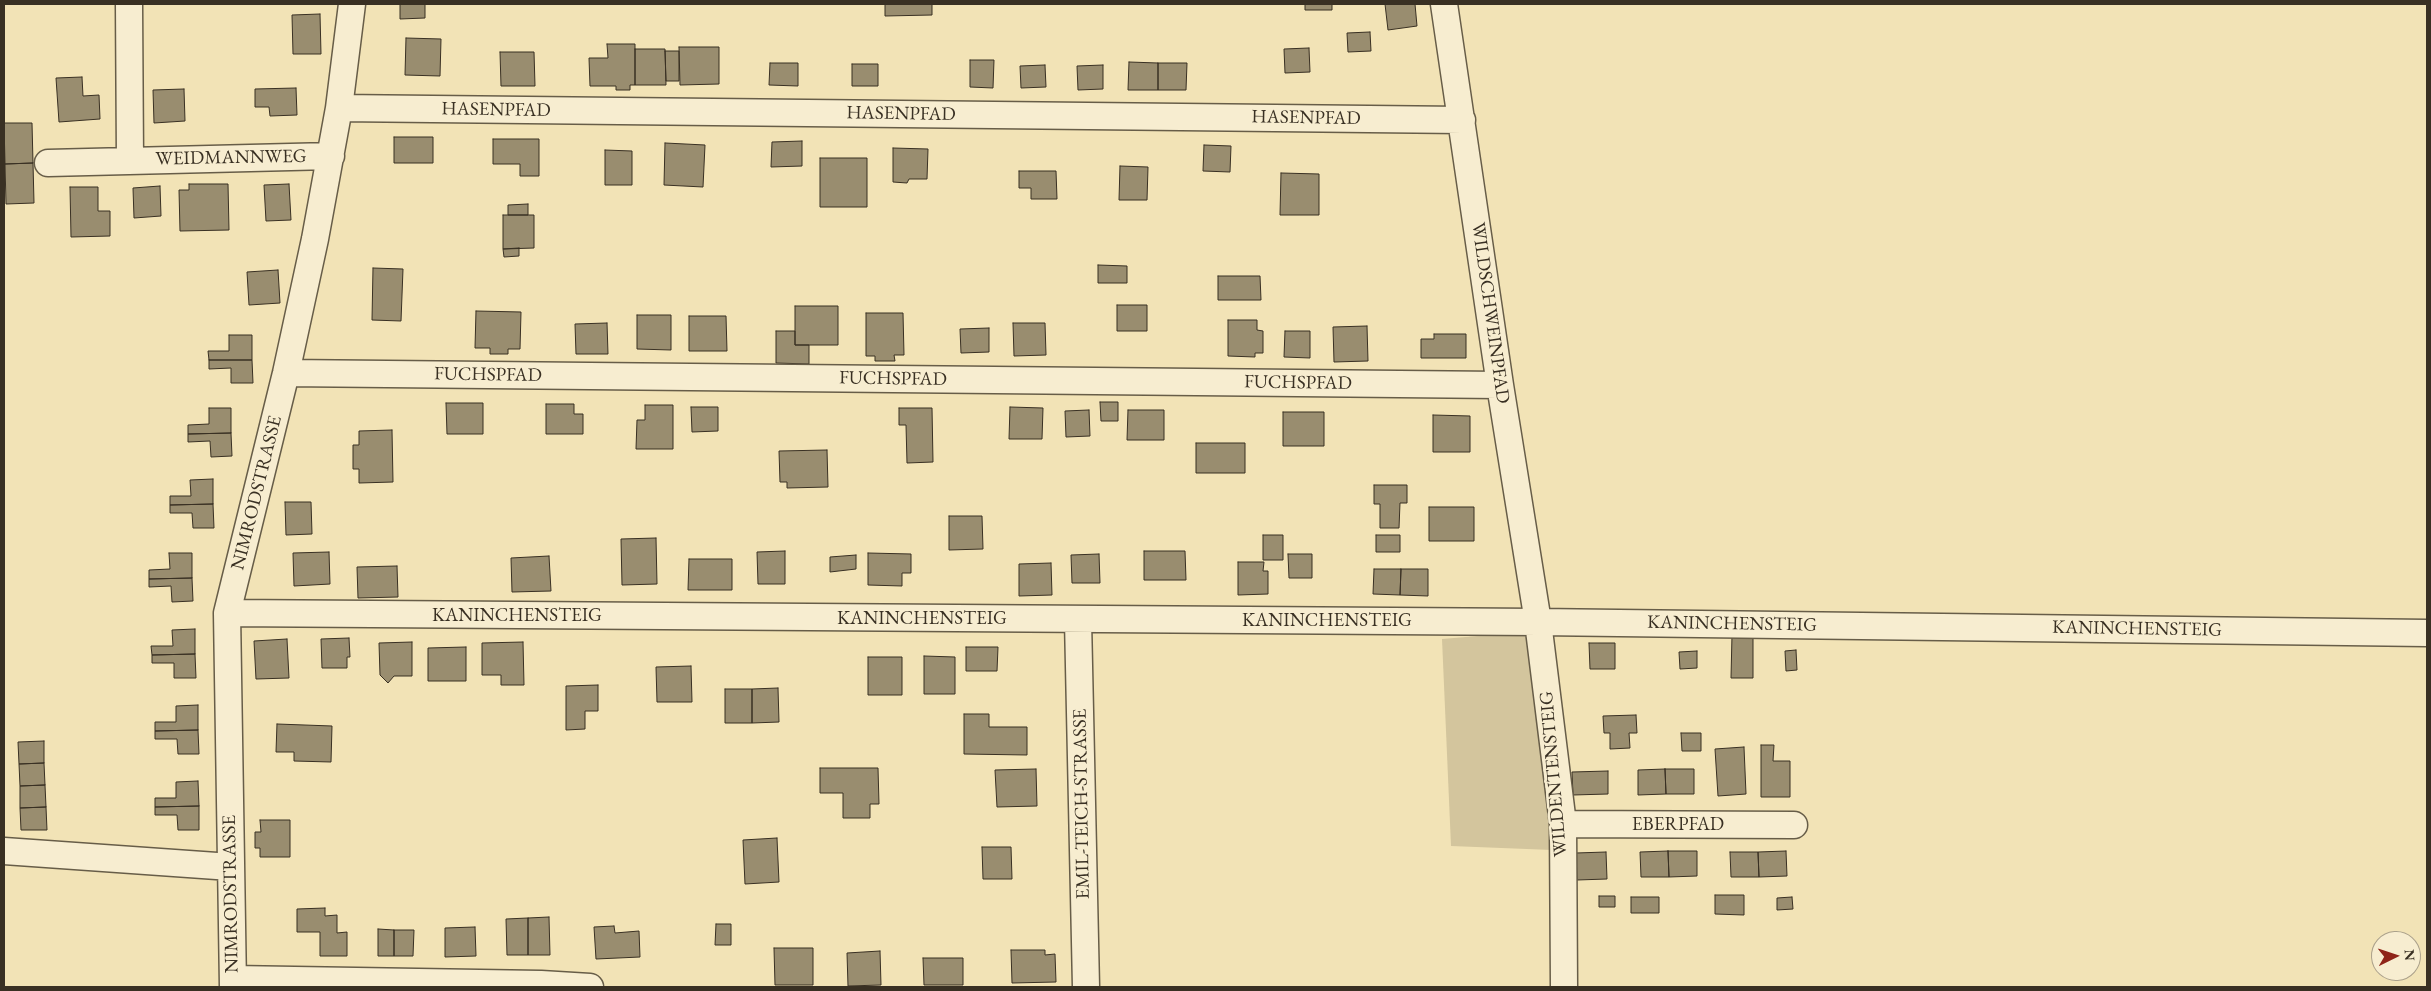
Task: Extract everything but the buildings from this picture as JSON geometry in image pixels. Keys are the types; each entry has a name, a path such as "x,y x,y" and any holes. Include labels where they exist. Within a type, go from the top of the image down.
{"street":[{"name":"WEIDMANNWEG","path":"129,4 130,161"},
{"name":"NIMRODSTRASSE","path":"233,983 227,613 286,373 331,156 352,4"},
{"name":"WILDSCHWEINPFAD","path":"1444,4 1500,385 1538,622"},
{"name":"HASENPFAD","path":"339,108 1462,120"},
{"name":"WEIDMANNWEG","path":"48,163 331,156"},
{"name":"FUCHSPFAD","path":"286,373 1500,385"},
{"name":"KANINCHENSTEIG","path":"227,613 1538,622 2427,632"},
{"name":"EMIL-TEICH-STRASSE","path":"1078,620 1086,987"},
{"name":"WILDENTENSTEIG","path":"1538,622 1563,824 1564,987"},
{"name":"EBERPFAD","path":"1563,824 1794,825"},
{"path":"4,851 231,867"},
{"path":"233,983 541,984 590,987"}],"shaded area":[{"path":"1526,632 1552,850 1451,846 1442,639"}]}
